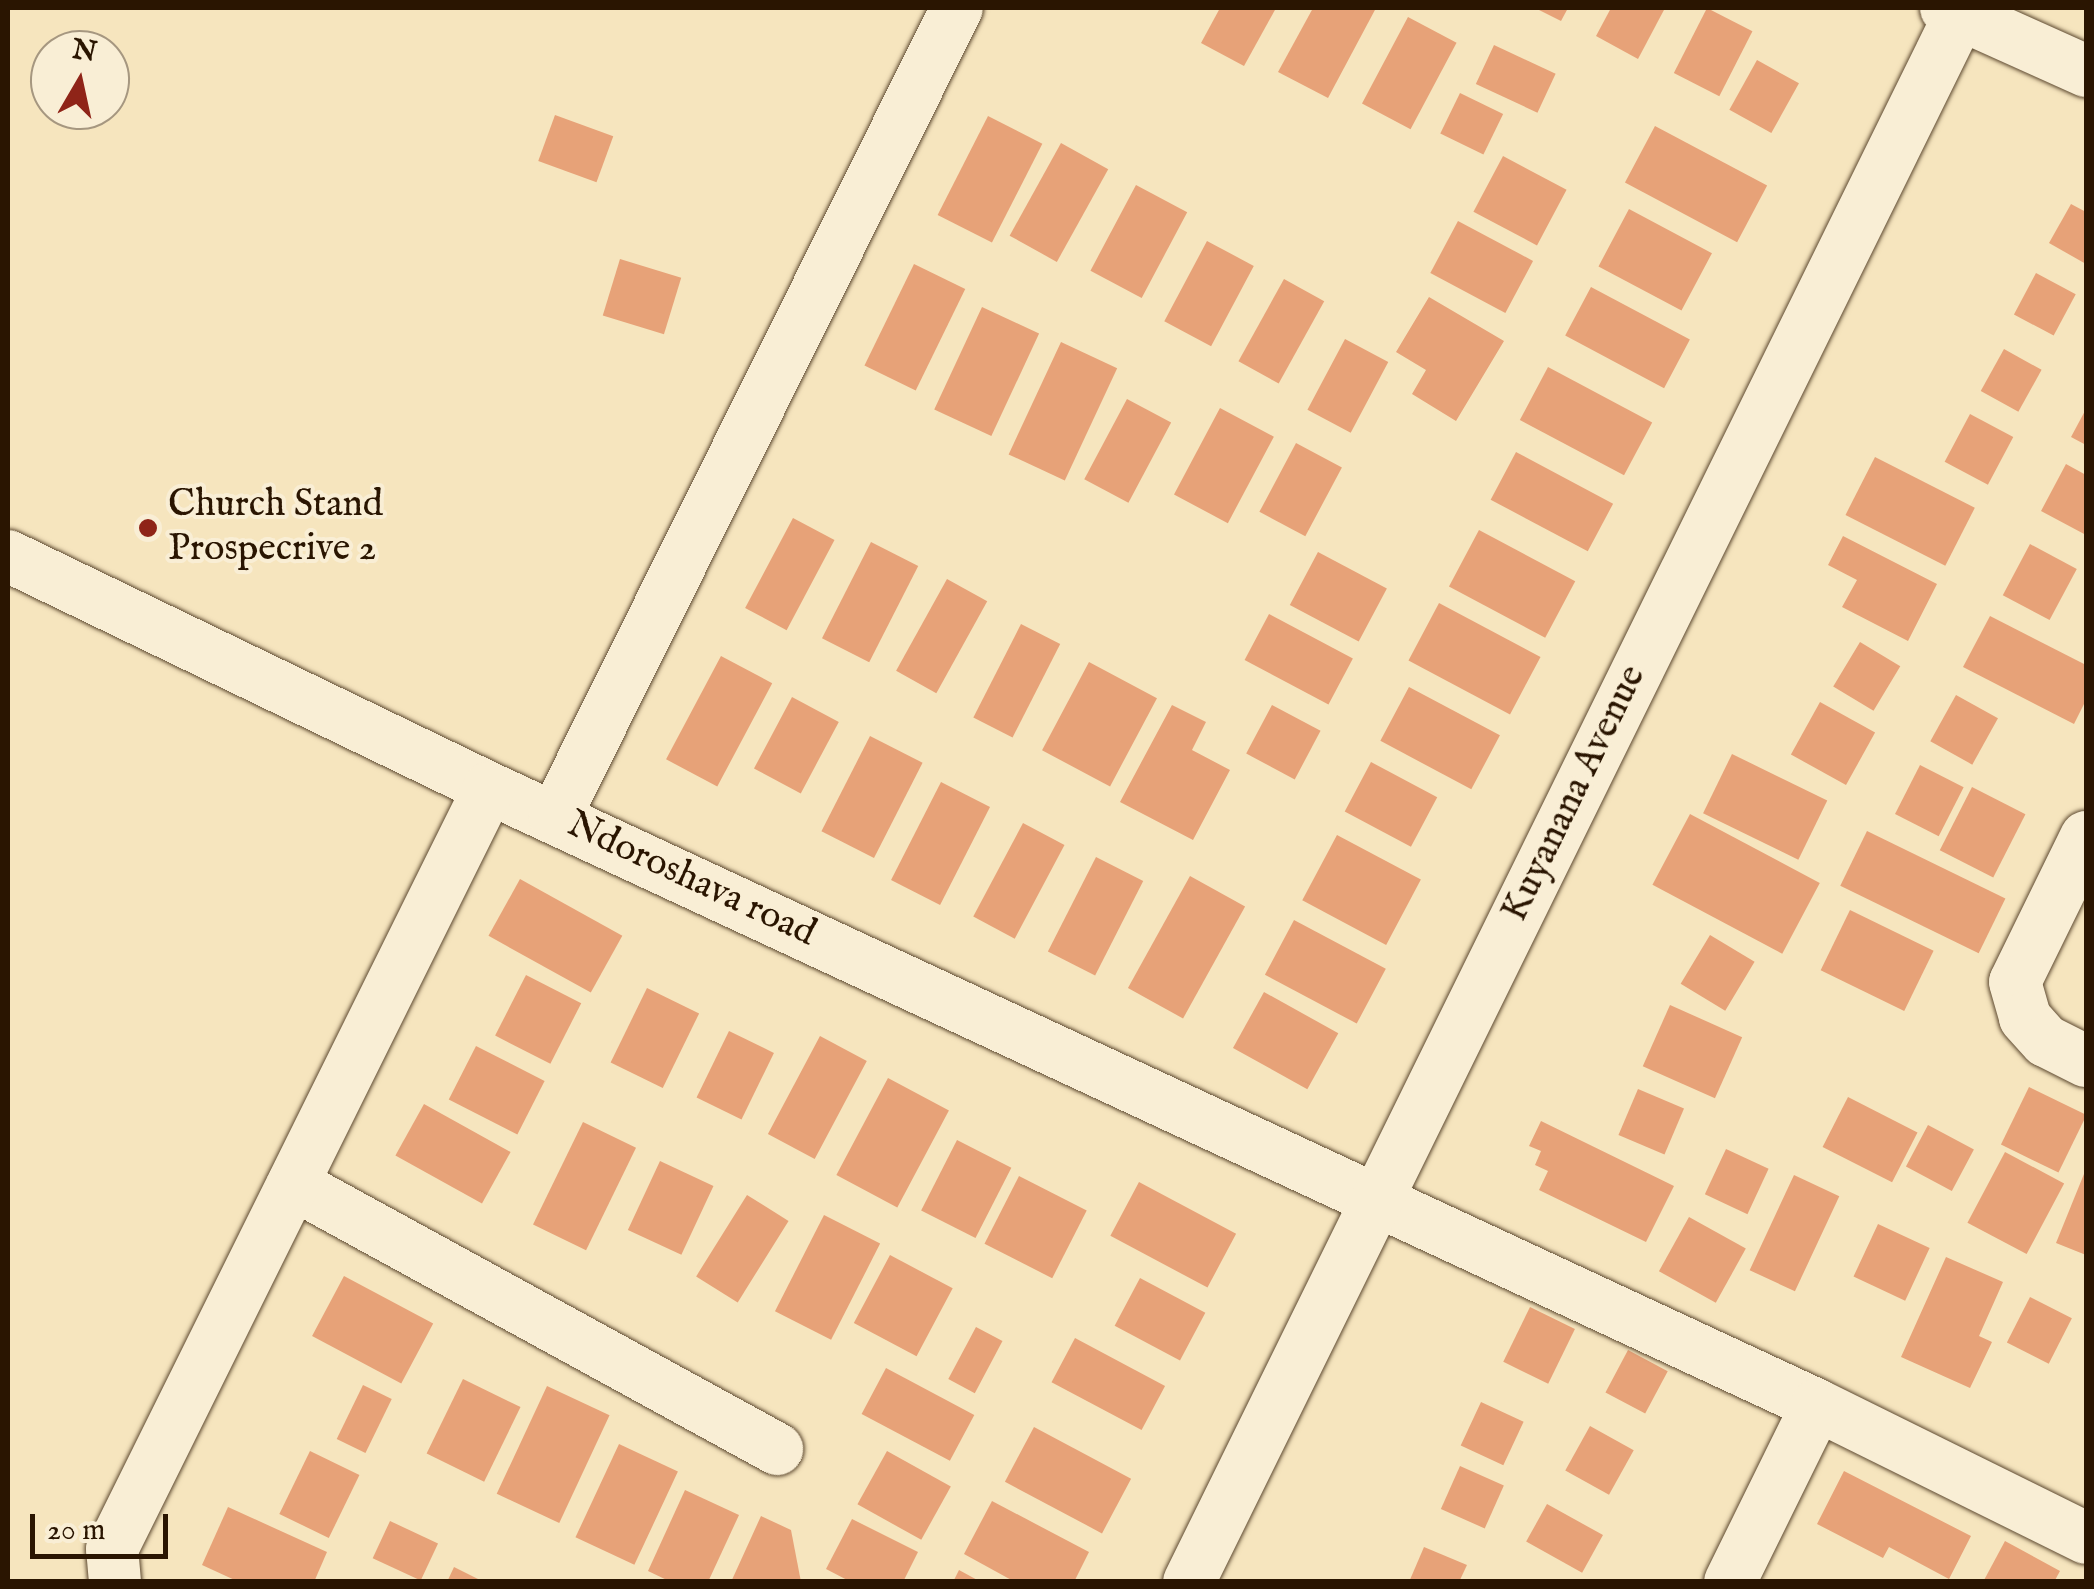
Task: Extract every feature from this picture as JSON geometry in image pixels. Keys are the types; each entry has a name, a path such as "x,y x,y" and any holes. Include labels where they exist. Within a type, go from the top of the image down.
{"street":[{"path":"555,817 956,8"},
{"path":"1956,9 2086,72"},
{"name":"Kuyanana Avenue","path":"1189,1582 1956,9"},
{"name":"Ndoroshava road","path":"8,556 488,788 1817,1405 2086,1538"},
{"path":"115,1582 112,1549 488,788"},
{"path":"2086,836 2016,982 2024,1018 2046,1041 2086,1061"},
{"path":"293,1184 777,1449"},
{"path":"1730,1582 1817,1405"}],"building":[{"path":"1220,8 1276,8 1244,66 1201,43"},
{"path":"1313,8 1376,8 1328,98 1278,72"},
{"path":"1535,8 1568,8 1561,21"},
{"path":"1611,8 1665,8 1638,59 1596,36"},
{"path":"1707,8 1752,31 1719,96 1674,73"},
{"path":"1408,17 1457,43 1411,129 1362,104"},
{"path":"1494,45 1556,74 1537,113 1476,84"},
{"path":"1757,60 1799,83 1771,133 1729,110"},
{"path":"1460,93 1503,114 1483,154 1440,133"},
{"path":"555,115 613,136 597,182 538,161"},
{"path":"988,116 1042,144 992,243 938,215"},
{"path":"1655,126 1767,186 1737,242 1625,183"},
{"path":"1061,143 1108,169 1057,262 1010,236"},
{"path":"1503,156 1567,190 1537,245 1473,212"},
{"path":"1136,185 1187,212 1142,298 1090,271"},
{"path":"2071,204 2086,212 2086,264 2049,243"},
{"path":"1629,209 1712,253 1681,311 1598,266"},
{"path":"1458,221 1533,261 1505,313 1430,273"},
{"path":"1207,241 1254,266 1211,346 1164,321"},
{"path":"620,259 681,278 664,334 603,315"},
{"path":"914,264 965,289 916,391 864,366"},
{"path":"2036,273 2076,294 2054,336 2014,314"},
{"path":"1284,279 1324,301 1279,384 1238,361"},
{"path":"1591,287 1690,340 1664,388 1565,336"},
{"path":"1429,297 1504,341 1456,421 1412,394 1426,370 1396,352"},
{"path":"982,307 1039,334 991,436 934,409"},
{"path":"1345,339 1388,362 1351,433 1307,410"},
{"path":"1061,342 1117,368 1065,481 1009,454"},
{"path":"2004,349 2042,370 2018,412 1981,391"},
{"path":"1548,367 1652,422 1624,475 1520,420"},
{"path":"1127,399 1171,422 1128,503 1084,479"},
{"path":"1220,408 1274,437 1228,523 1174,495"},
{"path":"2086,409 2086,445 2071,437"},
{"path":"1970,414 2013,437 1988,485 1945,462"},
{"path":"1296,443 1342,467 1305,536 1259,512"},
{"path":"1516,452 1613,504 1588,551 1491,500"},
{"path":"1875,457 1975,508 1945,566 1845,515"},
{"path":"2066,464 2086,475 2086,535 2041,511"},
{"path":"793,518 834,540 787,630 745,608"},
{"path":"1479,530 1575,581 1545,638 1449,587"},
{"path":"1843,536 1937,584 1908,641 1842,607 1857,580 1828,565"},
{"path":"871,542 918,566 869,662 822,638"},
{"path":"2030,544 2077,569 2050,620 2003,595"},
{"path":"1318,552 1387,589 1359,642 1290,605"},
{"path":"947,579 987,601 936,693 896,671"},
{"path":"1439,603 1541,657 1510,714 1408,660"},
{"path":"1269,614 1353,659 1328,705 1245,660"},
{"path":"1990,616 2086,665 2086,700 2074,724 1963,667"},
{"path":"1021,624 1060,644 1013,738 973,718"},
{"path":"1860,642 1900,666 1874,711 1833,687"},
{"path":"721,656 772,683 717,787 666,759"},
{"path":"1089,662 1157,698 1110,786 1042,750"},
{"path":"1409,687 1500,735 1471,789 1380,741"},
{"path":"1956,695 1998,718 1972,765 1930,741"},
{"path":"792,697 839,722 801,793 754,769"},
{"path":"1820,702 1875,733 1846,785 1791,754"},
{"path":"1172,705 1206,722 1192,750 1230,770 1193,840 1120,802"},
{"path":"1272,705 1321,731 1295,779 1246,754"},
{"path":"870,736 923,763 874,858 821,831"},
{"path":"1732,754 1827,800 1798,860 1703,813"},
{"path":"1371,762 1437,797 1411,847 1345,811"},
{"path":"1920,765 1964,787 1939,836 1895,814"},
{"path":"941,782 990,807 940,905 891,880"},
{"path":"1972,787 2025,814 1993,878 1940,850"},
{"path":"1690,814 1820,883 1782,954 1652,885"},
{"path":"1023,823 1064,845 1015,939 973,917"},
{"path":"1867,831 2005,899 1979,953 1840,886"},
{"path":"1337,835 1421,880 1386,945 1302,900"},
{"path":"1096,857 1143,881 1095,976 1048,951"},
{"path":"1190,876 1245,907 1183,1018 1128,988"},
{"path":"520,879 622,936 591,993 488,936"},
{"path":"1850,910 1934,951 1904,1011 1821,970"},
{"path":"1294,920 1386,969 1357,1024 1265,975"},
{"path":"1710,935 1755,962 1725,1011 1681,984"},
{"path":"526,975 581,1003 550,1064 495,1036"},
{"path":"647,988 699,1013 663,1088 611,1063"},
{"path":"1264,992 1338,1033 1307,1089 1233,1048"},
{"path":"1670,1005 1742,1037 1715,1098 1643,1066"},
{"path":"729,1031 774,1053 742,1119 697,1098"},
{"path":"820,1036 867,1061 815,1159 768,1134"},
{"path":"476,1046 545,1081 517,1134 449,1099"},
{"path":"888,1078 949,1110 897,1208 836,1175"},
{"path":"2029,1087 2086,1115 2058,1173 2001,1145"},
{"path":"1638,1089 1684,1109 1664,1155 1618,1135"},
{"path":"1848,1097 1917,1132 1892,1182 1823,1147"},
{"path":"424,1104 511,1152 482,1204 395,1156"},
{"path":"1541,1121 1674,1186 1646,1242 1539,1190 1548,1171 1535,1165 1541,1151 1529,1146"},
{"path":"583,1122 636,1148 586,1250 533,1224"},
{"path":"1928,1125 1974,1149 1952,1191 1906,1166"},
{"path":"957,1140 1011,1168 975,1238 921,1210"},
{"path":"1726,1149 1769,1169 1747,1214 1705,1194"},
{"path":"2005,1152 2064,1183 2027,1254 1967,1223"},
{"path":"660,1161 713,1186 681,1255 628,1230"},
{"path":"2086,1169 2086,1255 2056,1243"},
{"path":"1794,1175 1839,1196 1795,1291 1750,1270"},
{"path":"1019,1176 1087,1211 1052,1278 984,1244"},
{"path":"1139,1182 1236,1234 1207,1288 1110,1236"},
{"path":"747,1195 789,1221 738,1302 696,1276"},
{"path":"824,1215 880,1244 831,1340 775,1311"},
{"path":"1689,1217 1746,1249 1716,1303 1659,1271"},
{"path":"1878,1224 1930,1248 1905,1301 1853,1277"},
{"path":"890,1255 953,1288 917,1356 854,1323"},
{"path":"1946,1257 2003,1282 1979,1336 1992,1342 1970,1388 1901,1357"},
{"path":"344,1276 433,1323 401,1383 312,1336"},
{"path":"1140,1278 1205,1313 1180,1360 1115,1326"},
{"path":"2030,1297 2072,1318 2049,1364 2007,1342"},
{"path":"1530,1307 1575,1329 1548,1384 1503,1362"},
{"path":"976,1327 1002,1341 975,1393 948,1379"},
{"path":"1075,1338 1165,1386 1142,1430 1052,1382"},
{"path":"1628,1350 1668,1371 1645,1414 1605,1392"},
{"path":"886,1368 974,1415 950,1461 862,1414"},
{"path":"463,1379 521,1407 484,1482 427,1454"},
{"path":"363,1385 392,1399 365,1453 337,1439"},
{"path":"547,1386 610,1415 559,1523 497,1494"},
{"path":"1481,1402 1524,1422 1503,1465 1461,1446"},
{"path":"1590,1426 1634,1450 1609,1495 1565,1471"},
{"path":"1034,1427 1131,1479 1102,1533 1005,1482"},
{"path":"619,1444 678,1471 634,1565 575,1537"},
{"path":"310,1451 359,1475 329,1538 279,1514"},
{"path":"887,1451 951,1486 921,1540 857,1504"},
{"path":"1460,1466 1504,1486 1485,1528 1441,1509"},
{"path":"1844,1471 1971,1536 1949,1579 1889,1547 1883,1558 1817,1524"},
{"path":"685,1490 739,1515 708,1582 671,1582 648,1571"},
{"path":"992,1501 1089,1552 1074,1582 1015,1582 964,1554"},
{"path":"1547,1504 1603,1535 1582,1573 1526,1542"},
{"path":"228,1507 327,1552 314,1582 239,1582 202,1565"},
{"path":"761,1516 791,1530 801,1582 731,1582"},
{"path":"852,1519 918,1552 903,1582 851,1582 826,1569"},
{"path":"390,1521 438,1543 421,1581 373,1558"},
{"path":"2005,1541 2060,1571 2054,1582 1983,1582"},
{"path":"1424,1547 1467,1565 1459,1582 1409,1582"},
{"path":"454,1567 484,1582 447,1582"},
{"path":"959,1570 981,1582 953,1582"}],"place":[{"name":"Church Stand Prospecrive 2","path":"148,528"}]}
